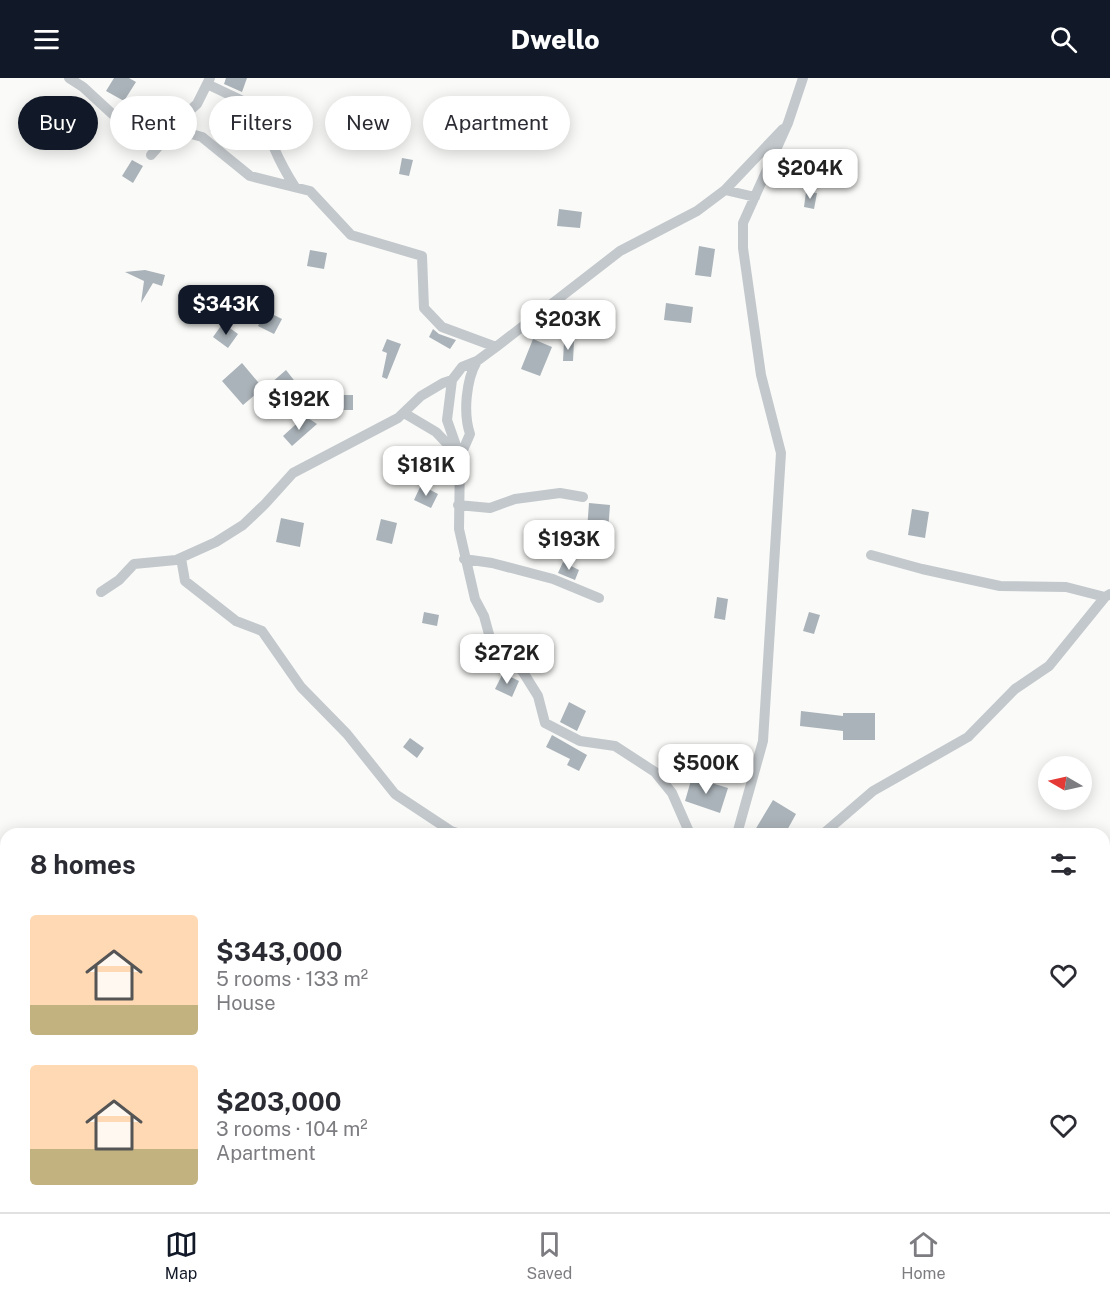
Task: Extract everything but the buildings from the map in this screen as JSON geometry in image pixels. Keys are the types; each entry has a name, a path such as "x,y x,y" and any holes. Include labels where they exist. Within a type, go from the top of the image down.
{"street":[{"path":"69,78 83,87 110,112"},
{"path":"739,828 763,741 781,453 761,375 743,248 743,223 788,123 803,78"},
{"path":"197,104 209,81 262,110 268,138 279,163 295,187"},
{"path":"460,457 447,420 452,380 462,367 477,361 620,251 697,211 725,190 788,123"},
{"path":"197,136 202,137 249,176 310,190 351,235 422,256 424,308 442,327 496,347"},
{"path":"151,155 155,150"},
{"path":"725,190 755,197"},
{"path":"477,361 470,374 467,424 470,434 460,457 458,505 464,559 474,599 484,616 490,638 524,672 538,696 545,723 580,741 615,746 655,772 672,793 687,828"},
{"path":"101,591 119,580 134,564 181,558 216,542 243,525 293,473 334,454 404,413 422,396 452,380"},
{"path":"404,413 436,432 460,457"},
{"path":"458,505 490,508 515,499 560,493 583,497"},
{"path":"830,828 873,791 968,737 1015,689 1049,666 1108,596 1066,587 1000,586 871,555"},
{"path":"181,558 184,581 236,621 262,630 301,687 347,734 395,794 446,828"},
{"path":"464,559 492,563 553,579 599,598"}]}
